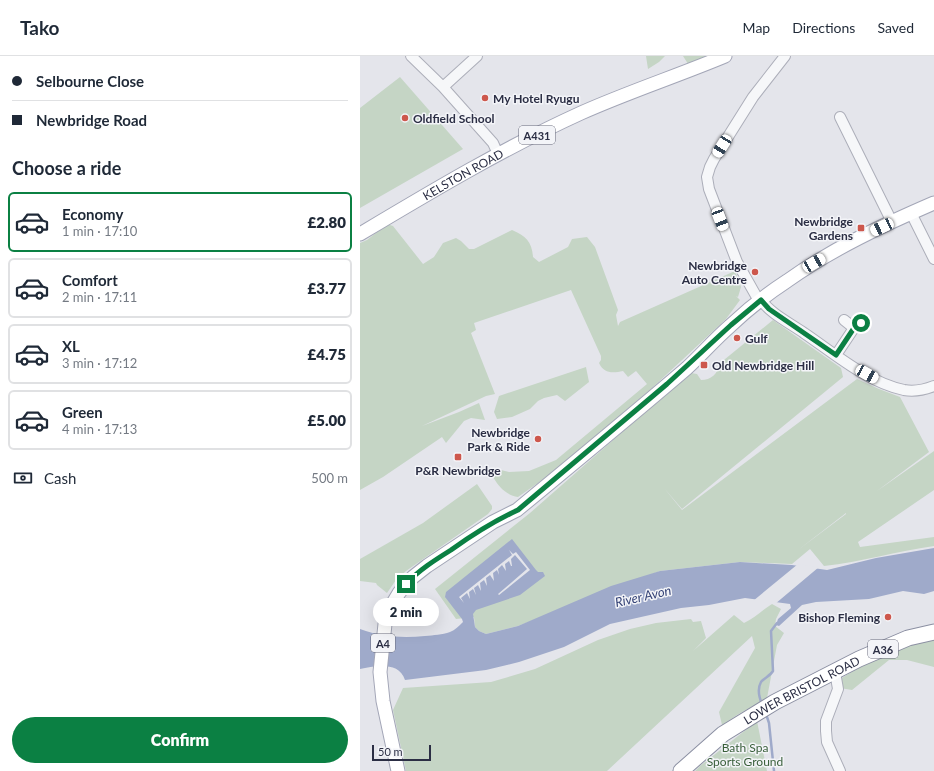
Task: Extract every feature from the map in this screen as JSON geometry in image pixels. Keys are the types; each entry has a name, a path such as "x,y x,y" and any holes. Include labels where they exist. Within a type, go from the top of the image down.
{"highway":[{"name":"LOWER BRISTOL ROAD","path":"681,771 723,734 775,702 859,659 908,638 934,632"}],"main road":[{"name":"KELSTON ROAD","path":"360,234 451,179 587,110 725,56"},
{"name":"A4","path":"398,771 381,688 380,672 384,634 388,615 394,600 413,577 493,522 518,510 662,389 760,300 814,263 861,237 934,203"}],"street":[{"path":"412,56 443,87 493,143 498,154"},
{"path":"443,87 477,56"},
{"path":"785,56 753,97 710,166 707,177 709,189 731,248 760,300 769,309 836,355 874,378 897,388 913,391 934,386"},
{"path":"840,117 892,222"},
{"path":"911,213 934,259"},
{"path":"836,355 857,325 844,320"},
{"path":"835,672 838,690 826,721 826,731 828,742 840,771"}],"green space":[{"path":"646,56 665,56 648,69"},
{"path":"683,56 713,56 690,67"},
{"name":"Oldfield School","path":"400,77 463,149 360,208 360,108"},
{"path":"386,225 393,226 423,264 434,257 443,243 456,238 469,249 474,249 512,230 525,237 530,243 533,257 539,262 568,247 572,239 587,237 595,247 618,310 616,315 618,326 620,322 735,271 741,287 738,297 736,296 740,300 726,319 651,389 555,471 518,497 506,492 500,487 493,477 495,470 497,469 509,472 529,471 556,460 647,384 636,371 628,377 623,371 609,372 601,367 599,363 601,356 571,290 474,323 476,330 471,333 495,394 486,396 422,426 479,403 485,420 471,418 464,421 446,443 442,437 383,477 360,490 360,243 367,240"},
{"path":"773,320 841,368 843,377 682,509 664,488 682,510 857,379 900,397 929,452 877,491 934,451 934,490 858,542 860,547 934,537 934,546 824,566 810,549 792,564 740,562 660,571 518,626 486,634 479,631 475,627 474,617 456,619 435,589 530,513 621,432 691,373 697,374 701,380 708,379 716,373 719,364","holes":["846,513 846,514 798,550"]},
{"path":"586,367 589,382 565,401 557,395 544,398 538,401 530,409 512,417 497,419 494,412 499,396"},
{"path":"477,484 492,506 492,509 488,514 406,571 396,580 387,593 376,583 360,581 360,559 423,523"},
{"path":"772,604 781,609 776,619 775,626 784,633 777,645 767,698 722,725 719,712 755,648 752,636 607,771 406,771 393,710 403,688 491,682 535,669 598,640 630,629 656,623 691,619 693,622 701,621 706,638 693,651 734,615 744,623"},
{"path":"934,638 934,667 907,660 889,660 852,690 840,688 840,679 862,666 897,650"},
{"name":"Bath Spa Sports Ground","path":"757,721 767,771 695,771 700,766"}],"water":[{"name":"River Avon","path":"512,539 536,570 538,572 543,572 545,576 520,595 476,610 473,614 475,627 479,631 486,634 518,626 611,586 660,571 740,562 792,565 827,570 876,558 934,548 934,591 924,594 903,591 869,599 816,602 802,605 779,626 776,625 778,619 791,608 790,604 745,598 709,605 681,608 610,624 564,647 519,662 486,670 405,680 398,670 392,667 379,666 360,669 360,629 384,635 408,637 441,634 450,632 457,628 463,622 445,597 446,592"}],"pier":[{"path":"509,550 513,554 516,552 530,570 499,595 498,594 527,569 515,555 511,559 512,566 509,561 505,564 506,571 502,565 498,569 499,575 497,570 493,573 494,581 490,575 486,578 487,586 484,580 480,583 481,591 478,585 474,588 476,595 473,589 469,592 470,599 467,593 461,598 464,603 459,597 512,555"},
{"path":"798,564 819,567 775,604 753,601"}],"waterway":[{"path":"762,704 759,696 759,687 761,682 773,671 771,631 777,623"},
{"path":"766,714 769,723 774,771"}],"place":[{"name":"My Hotel Ryugu","path":"485,98"},
{"name":"Oldfield School","path":"405,118"},
{"name":"Newbridge Gardens","path":"861,228"},
{"name":"Newbridge Auto Centre","path":"755,272"},
{"name":"Gulf","path":"737,338"},
{"name":"Old Newbridge Hill","path":"704,365"},
{"name":"Newbridge Park & Ride","path":"538,439"},
{"name":"P&R Newbridge","path":"458,457"},
{"name":"Bishop Fleming","path":"888,617"}],"route":[{"path":"406,584 427,566 493,522 518,510 646,403 731,325 761,300 769,309 836,355 854,328 861,323"}]}
